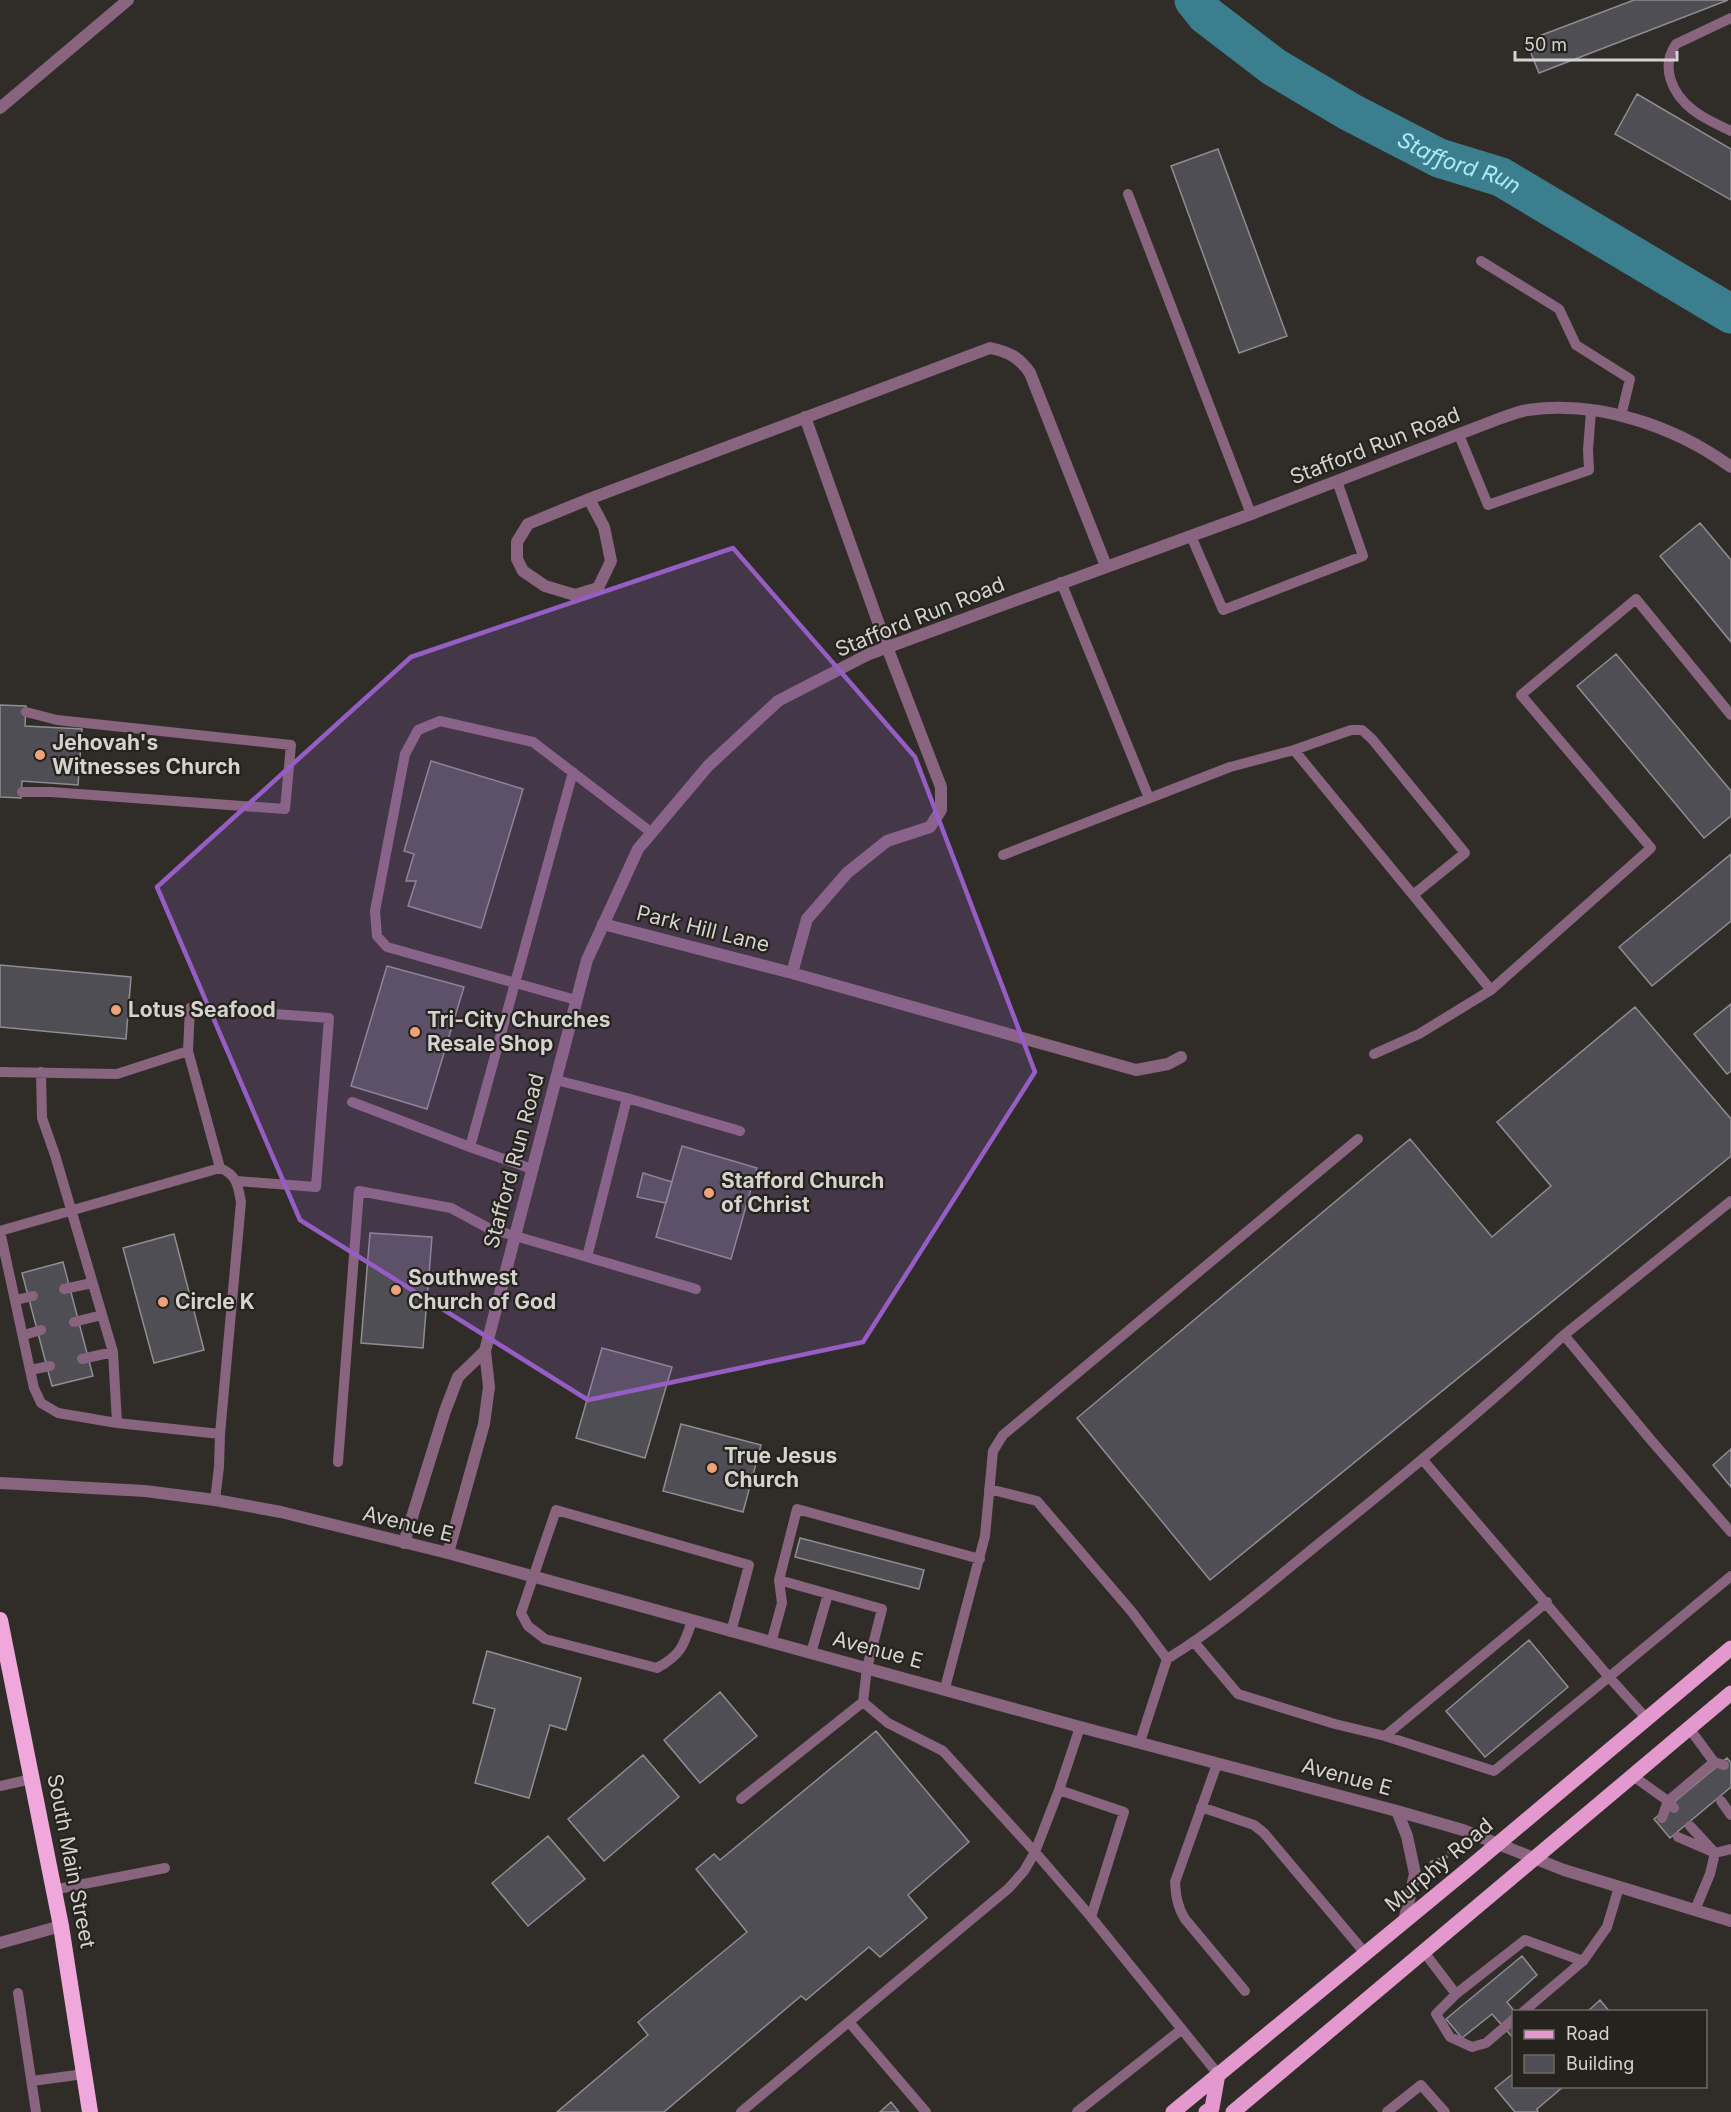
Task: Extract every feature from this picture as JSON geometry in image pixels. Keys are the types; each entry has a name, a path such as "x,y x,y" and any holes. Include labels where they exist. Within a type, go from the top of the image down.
{"highway":[{"name":"South Main Street","path":"0,1620 61,1926 90,2112"}],"main road":[{"name":"Murphy Road","path":"1173,2112 1731,1648"},
{"path":"1243,2109 1424,1952 1731,1693"},
{"path":"1206,2112 1212,2108 1218,2074"}],"street":[{"path":"0,108 128,0"},
{"path":"589,499 604,527 611,561 598,588 575,595 545,586 523,571 517,559 517,542 528,524 589,499 990,348 1007,351 1021,360 1030,373 1106,566"},
{"name":"Stafford Run Road","path":"448,1553 484,1424 489,1387 485,1351 587,960 638,849 708,766 778,701 869,654 1526,410 1591,411 1621,416 1676,435 1731,467"},
{"path":"792,973 807,919 847,873 887,841 930,827 941,810 941,787 887,647 805,417"},
{"name":"Park Hill Lane","path":"603,924 792,973 1136,1070 1168,1064 1181,1057"},
{"path":"404,1543 445,1411 458,1377 485,1351"},
{"name":"Avenue E","path":"0,1483 145,1491 215,1500 281,1512 448,1553 1080,1727 1397,1811 1463,1830 1535,1859 1731,1921"},
{"path":"1397,1811 1407,1836 1414,1874 1404,1921"},
{"path":"0,1943 61,1926"}],"lane":[{"path":"1729,21 1676,44 1670,52 1667,67 1670,81 1678,95 1693,110 1731,131"},
{"path":"1128,194 1251,514"},
{"path":"1481,261 1559,309 1576,345 1630,379 1621,416"},
{"path":"1459,435 1488,505 1589,470 1591,411"},
{"path":"1191,536 1223,610 1363,556 1337,481"},
{"path":"1061,582 1149,798"},
{"path":"1374,1054 1419,1034 1491,990 1651,848 1521,695 1636,599 1731,715"},
{"path":"22,792 285,809 291,745 57,720 26,712"},
{"path":"576,1000 387,947 377,936 375,911 405,754 418,730 440,721 533,742 652,833"},
{"path":"1003,855 1230,767 1293,750 1351,730 1362,730 1372,739 1465,853 1413,895"},
{"path":"1293,750 1491,990"},
{"path":"470,1147 573,771"},
{"path":"220,1168 188,1051 190,1008 329,1018 316,1187 237,1181"},
{"path":"0,1072 117,1074 188,1051"},
{"path":"40,1072 42,1118 113,1352 117,1423"},
{"path":"555,1080 740,1131"},
{"path":"587,1257 627,1098"},
{"path":"352,1102 532,1169"},
{"path":"945,1688 985,1536 993,1451 1003,1435 1358,1139"},
{"path":"215,1500 241,1202 237,1181 229,1172 220,1168 0,1231 34,1388 41,1402 58,1413 117,1423 220,1434"},
{"path":"338,1462 359,1191 451,1208 488,1228 696,1289"},
{"path":"1140,1742 1167,1659 1194,1642 1422,1459 1515,1381 1564,1335 1731,1201"},
{"path":"64,1289 92,1283"},
{"path":"16,1300 33,1296"},
{"path":"74,1322 102,1315"},
{"path":"24,1335 41,1330"},
{"path":"1564,1335 1731,1532"},
{"path":"82,1359 113,1352"},
{"path":"30,1370 50,1366"},
{"path":"1422,1459 1647,1719"},
{"path":"989,1489 1037,1501 1132,1612 1167,1659"},
{"path":"771,1642 782,1603 779,1580 797,1509 980,1559"},
{"path":"692,1621 682,1648 670,1661 657,1668 545,1639 528,1626 520,1613 556,1510 749,1565 731,1632"},
{"path":"1194,1642 1239,1694 1494,1771 1731,1575"},
{"path":"741,1799 863,1702 867,1668 882,1609 779,1580"},
{"path":"811,1653 828,1594"},
{"path":"1384,1736 1547,1602"},
{"path":"863,1702 888,1723 943,1751 1091,1917 1218,2074"},
{"path":"741,2112 1009,1888 1024,1871 1035,1852 1080,1727"},
{"path":"1662,1818 1671,1804 1719,1764 1689,1728"},
{"path":"1217,1764 1175,1882 1178,1907 1185,1919 1245,1991"},
{"path":"1633,1776 1671,1804"},
{"path":"0,1786 32,1779"},
{"path":"1059,1790 1124,1812 1091,1917"},
{"path":"1721,1801 1731,1815"},
{"path":"1201,1807 1254,1825 1264,1833 1365,1953"},
{"path":"1690,1826 1715,1853"},
{"path":"1678,1837 1715,1853 1731,1849"},
{"path":"1695,1910 1710,1874 1715,1853"},
{"path":"53,1890 165,1868"},
{"path":"1525,2010 1583,1961 1607,1927 1620,1887"},
{"path":"1512,2021 1486,2043 1472,2047 1450,2037 1436,2014 1456,1994 1525,1940 1583,1961"},
{"path":"1424,1952 1456,1994"},
{"path":"18,1993 36,2112"},
{"path":"849,2022 926,2112"},
{"path":"1077,2112 1182,2029"},
{"path":"32,2081 84,2074"},
{"path":"1387,2112 1420,2085 1445,2112"},
{"path":"752,2103 760,2112"}],"path":[{"path":"1423,1865 1445,1858 1450,1850"},
{"path":"1445,1858 1452,1863"}],"highlighted area":[{"path":"733,548 915,757 1035,1072 863,1342 588,1400 300,1220 157,887 411,657"}],"building":[{"path":"1634,0 1728,0 1539,73 1526,41"},
{"path":"1637,94 1731,149 1731,200 1615,134"},
{"path":"1218,149 1287,336 1239,353 1171,166"},
{"path":"1700,523 1731,560 1731,642 1660,556"},
{"path":"1616,654 1731,791 1731,816 1704,838 1577,686"},
{"name":"Jehovah's Witnesses Church","path":"0,705 26,706 25,726 82,729 78,785 22,781 21,798 0,797"},
{"path":"431,761 523,789 481,928 408,906 416,881 406,881 414,854 404,851"},
{"path":"1731,854 1731,921 1652,986 1619,947"},
{"path":"0,965 131,977 126,1039 0,1027"},
{"path":"387,966 464,987 427,1109 351,1086"},
{"path":"1731,1004 1731,1071 1727,1074 1694,1034"},
{"path":"1635,1007 1731,1119 1731,1156 1210,1580 1077,1418 1410,1139 1492,1237 1551,1186 1497,1122"},
{"name":"Stafford Church of Christ","path":"682,1146 757,1168 731,1259 656,1237"},
{"path":"643,1173 672,1182 666,1203 637,1197"},
{"name":"Southwest Church of God","path":"370,1233 432,1237 423,1348 361,1343"},
{"path":"174,1234 204,1350 154,1363 123,1248"},
{"path":"63,1262 93,1376 52,1386 22,1273"},
{"path":"602,1348 672,1367 645,1458 576,1438"},
{"name":"True Jesus Church","path":"681,1424 761,1445 743,1512 663,1491"},
{"path":"1731,1449 1731,1487 1713,1465"},
{"path":"800,1538 924,1570 919,1589 795,1557"},
{"path":"1529,1640 1568,1687 1485,1757 1446,1711"},
{"path":"487,1651 581,1678 566,1730 550,1725 529,1798 475,1783 495,1709 473,1703"},
{"path":"720,1692 757,1736 700,1783 664,1740"},
{"path":"876,1731 969,1842 908,1895 927,1918 880,1957 869,1947 806,2000 801,1996 664,2112 557,2112 648,2035 638,2022 747,1932 696,1869 714,1854 720,1860"},
{"path":"643,1755 679,1797 604,1861 568,1819"},
{"path":"1727,1758 1731,1763 1731,1787 1670,1838 1654,1819"},
{"path":"548,1836 585,1879 528,1926 492,1883"},
{"path":"1522,1956 1537,1975 1507,2002 1513,2010 1512,2037 1492,2014 1462,2038 1446,2019"},
{"path":"1600,2000 1608,2010 1589,2010"},
{"path":"1512,2075 1512,2088 1562,2088 1537,2109 1538,2112 1515,2112 1495,2088"},
{"path":"891,2102 899,2112 880,2112"}],"waterway":[{"name":"Stafford Run","path":"1194,0 1206,15 1274,67 1350,112 1439,158 1501,177 1731,314"}],"place":[{"name":"Jehovah's Witnesses Church","path":"40,755"},
{"name":"Lotus Seafood","path":"116,1010"},
{"name":"Tri-City Churches Resale Shop","path":"415,1032"},
{"name":"Stafford Church of Christ","path":"709,1193"},
{"name":"Southwest Church of God","path":"396,1290"},
{"name":"Circle K","path":"163,1302"},
{"name":"True Jesus Church","path":"712,1468"}]}
